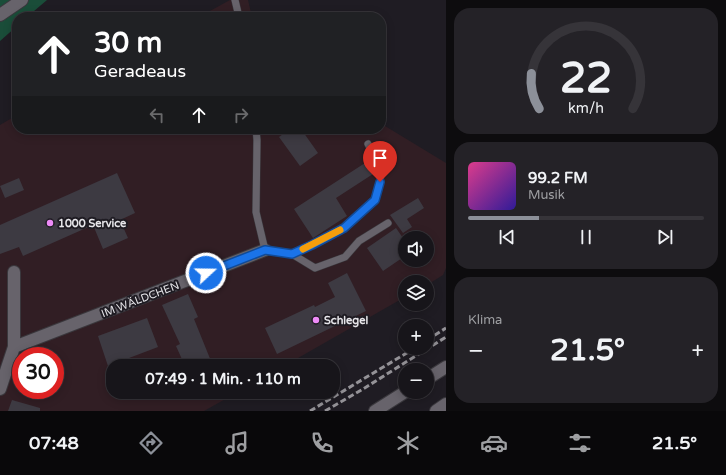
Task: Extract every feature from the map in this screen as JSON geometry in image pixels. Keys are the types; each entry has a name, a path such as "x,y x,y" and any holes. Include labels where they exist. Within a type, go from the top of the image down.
{"street":[{"path":"0,16 22,0"},
{"name":"IM WÄLDCHEN","path":"14,347 265,250"},
{"path":"14,272 14,347"},
{"path":"0,388 12,353"},
{"path":"434,375 446,367"},
{"path":"375,411 398,396"},
{"path":"436,411 446,404"}],"lane":[{"path":"235,0 238,12"},
{"path":"256,134 256,212 265,250 292,254 315,268 345,257 359,241 388,223"},
{"path":"292,254 344,228 375,200 380,182 380,171 368,144"}],"shaded area":[{"path":"230,0 248,0 251,12 208,12"},
{"path":"12,118 12,134 386,134 386,127 446,163 446,268 443,275 434,281 434,275 398,275 398,301 296,359 106,359 106,399 225,399 204,411 0,411 0,125"}],"green space":[{"path":"0,0 47,0 33,12 12,12 12,30 0,41"}],"building":[{"path":"283,134 305,134 318,153 300,166 279,137"},
{"path":"365,163 373,174 336,198 347,216 313,238 294,209"},
{"path":"117,173 135,213 120,220 128,238 103,249 93,225 23,256 19,247 0,254 0,225"},
{"path":"19,178 24,190 5,198 0,186"},
{"path":"418,198 424,208 407,219 412,227 406,231 402,231 390,215"},
{"path":"396,228 398,231 398,261 383,271 367,248"},
{"name":"Schlegel","path":"347,273 366,311 277,354 265,328 335,297 328,283"},
{"path":"188,294 198,317 194,319 210,359 182,359 176,346 180,344 162,305"},
{"path":"147,318 158,347 126,359 106,360 98,336"},
{"path":"12,400 40,408 40,411 8,411"}],"railway":[{"path":"434,336 446,328"},
{"path":"325,411 446,337"},
{"path":"310,411 403,355"}],"slow traffic":[{"path":"303,249 340,230"}],"place":[{"name":"1000 Service","path":"50,223"},
{"name":"Schlegel","path":"316,320"}],"route":[{"path":"206,273 265,250 292,254 312,245 344,228 375,200 380,182"}]}
